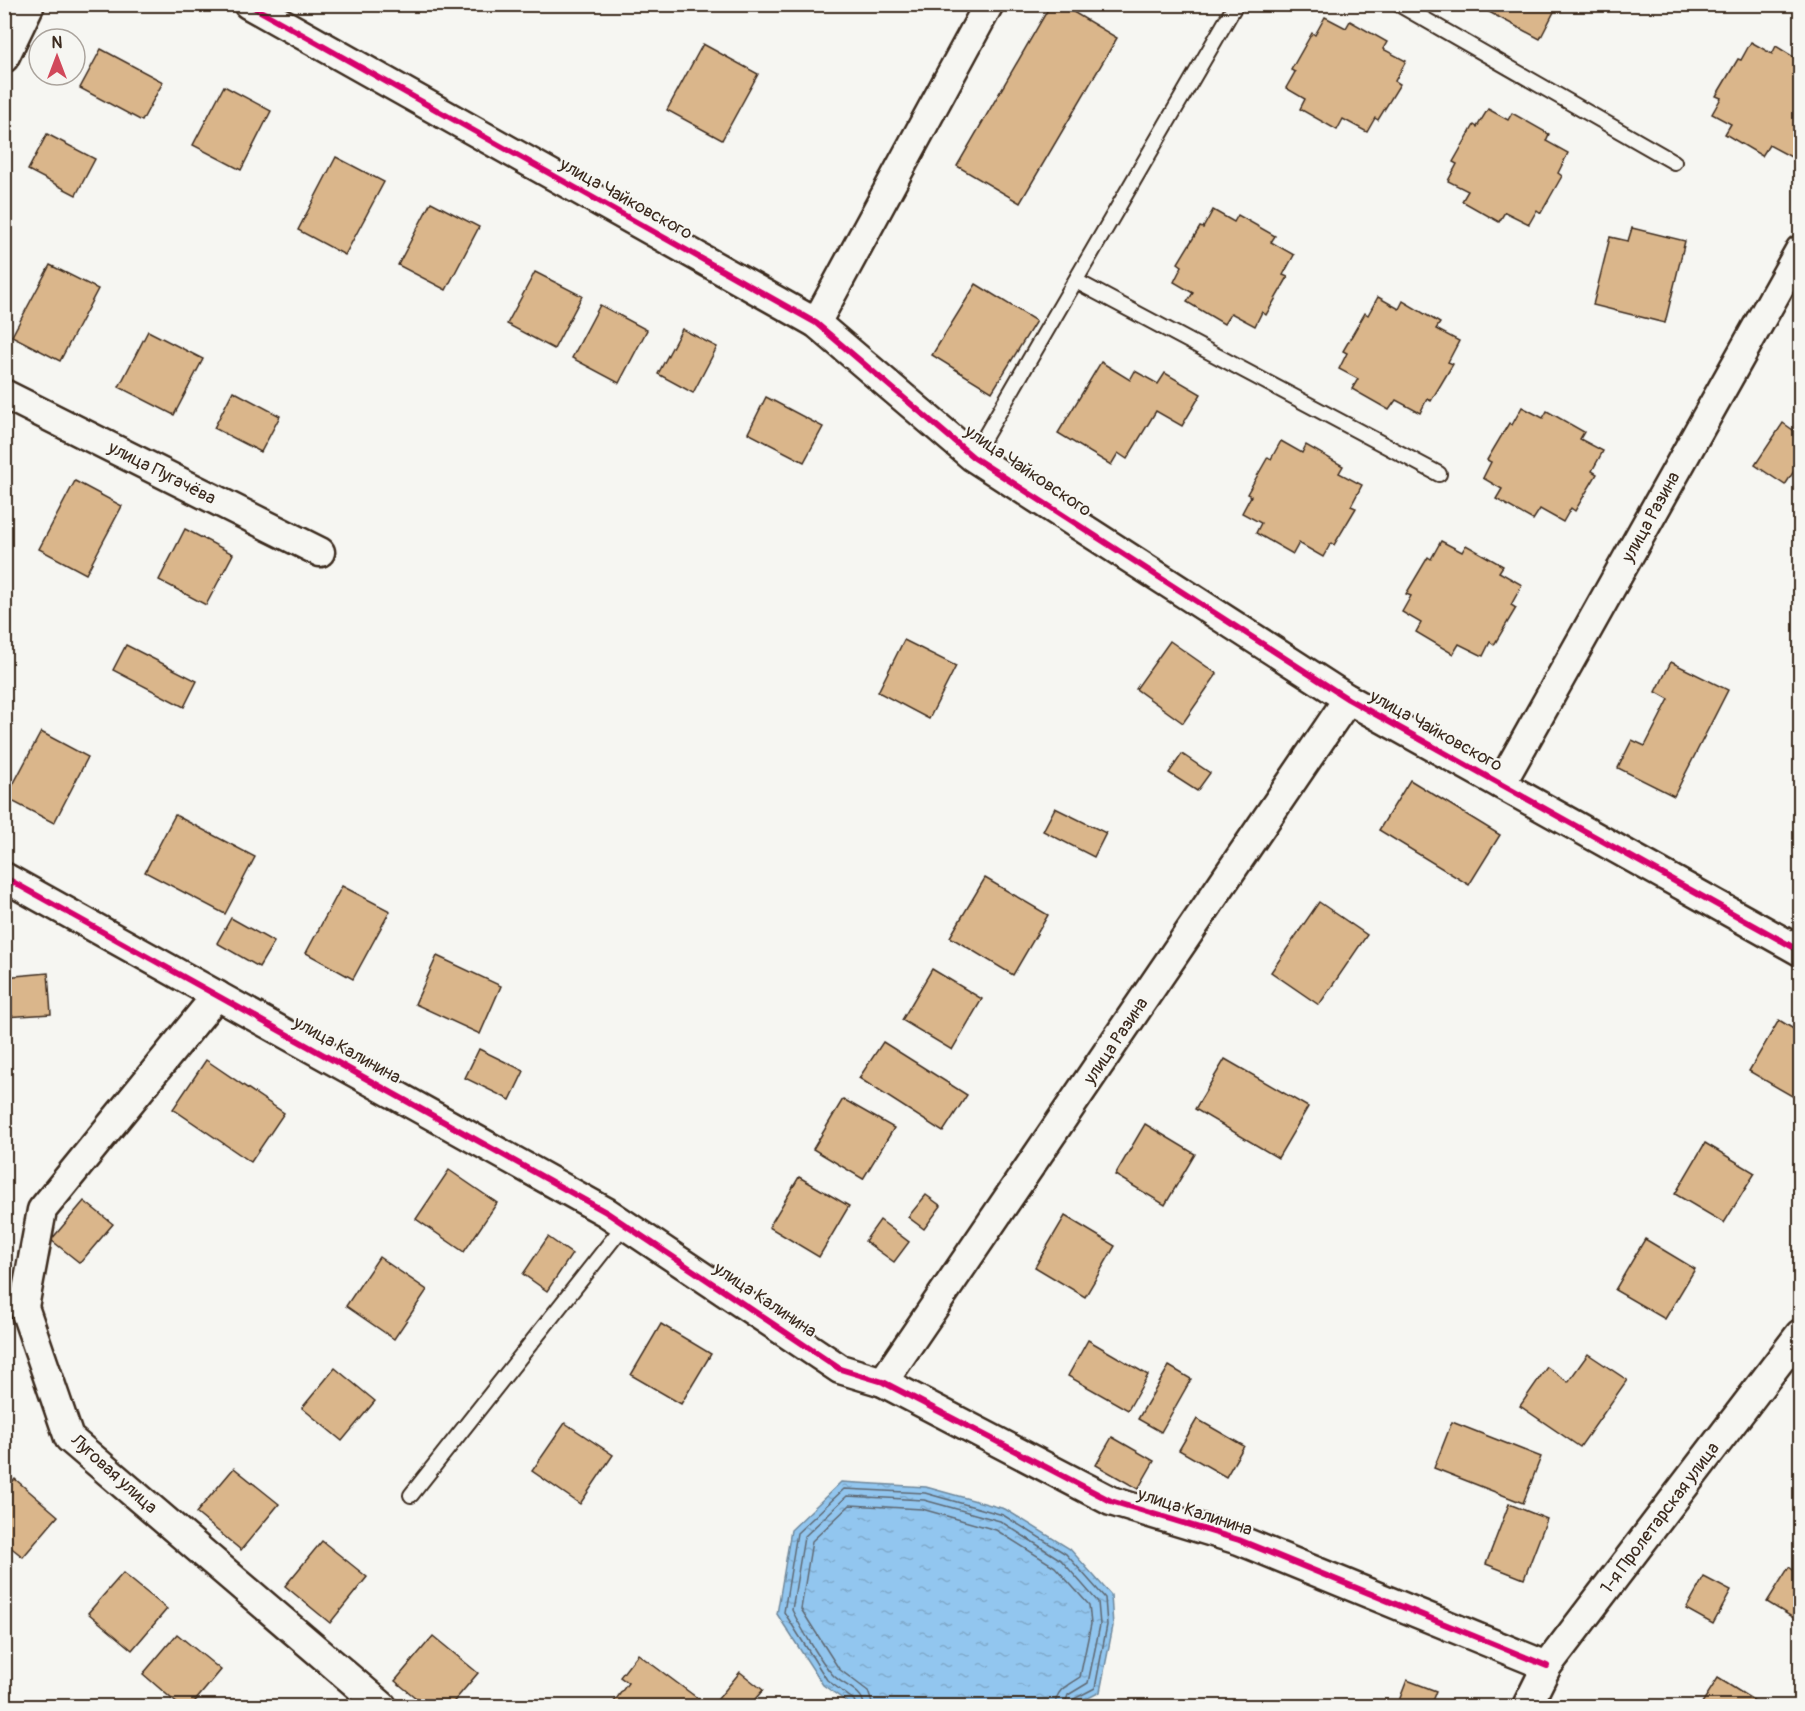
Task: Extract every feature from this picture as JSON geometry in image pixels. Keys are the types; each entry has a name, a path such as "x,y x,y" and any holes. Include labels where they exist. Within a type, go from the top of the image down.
{"street":[{"path":"4,58 30,4"},
{"name":"улица Чайковского","path":"248,4 816,323 973,457 1348,699 1800,951"},
{"path":"816,323 989,4"},
{"name":"улица Разина","path":"1501,784 1800,250"},
{"name":"улица Пугачёва","path":"4,394 320,552"},
{"name":"улица Разина","path":"883,1382 1348,699"},
{"name":"улица Калинина","path":"4,877 625,1224 840,1369 883,1382 1111,1501 1239,1540 1547,1666"},
{"name":"Луговая улица","path":"217,995 42,1210 24,1306 69,1438 382,1707"},
{"name":"1-я Пролетарская улица","path":"1527,1707 1547,1666 1800,1334"}],"lane":[{"path":"973,457 1236,4"},
{"path":"1398,4 1674,162"},
{"path":"1077,281 1439,474"},
{"path":"411,1495 625,1224"}],"water":[{"path":"841,1482 926,1487 1005,1509 1070,1549 1111,1595 1113,1626 1100,1692 1073,1706 853,1706 823,1685 777,1614 791,1530"}],"building":[{"path":"1051,4 1060,4 1117,38 1020,203 957,166"},
{"path":"1474,4 1558,4 1540,39"},
{"path":"1325,17 1346,28 1350,21 1387,42 1383,49 1406,61 1395,81 1400,84 1378,120 1375,118 1367,132 1343,119 1337,130 1300,109 1305,99 1286,88 1295,72 1291,70 1312,33 1315,35"},
{"path":"1751,42 1772,54 1776,46 1800,61 1800,144 1793,158 1769,145 1762,156 1725,134 1731,124 1712,114 1721,98 1716,96"},
{"path":"703,44 758,74 722,140 667,110"},
{"path":"101,49 163,82 142,121 80,88 87,87 87,75"},
{"path":"224,86 271,111 241,170 193,145"},
{"path":"1488,109 1508,120 1512,113 1549,134 1546,141 1568,153 1558,173 1562,176 1541,213 1537,210 1529,224 1505,212 1499,222 1462,201 1468,191 1448,181 1457,164 1453,162 1474,125 1477,127"},
{"path":"47,134 95,159 76,195 28,170"},
{"path":"336,157 384,182 345,255 298,230"},
{"path":"431,202 479,227 446,290 398,265"},
{"path":"1213,210 1234,222 1238,215 1275,236 1271,242 1294,255 1283,275 1288,277 1266,315 1262,312 1255,326 1231,313 1224,324 1187,302 1193,293 1174,282 1182,266 1178,263"},
{"path":"1632,228 1685,241 1665,323 1593,305 1610,237 1628,241"},
{"path":"50,265 98,289 60,361 12,336"},
{"path":"535,272 582,296 554,349 507,324"},
{"path":"976,284 1036,321 992,392 932,355"},
{"path":"1378,297 1399,309 1403,301 1440,323 1436,329 1459,341 1448,362 1453,364 1431,401 1427,399 1420,413 1396,400 1389,410 1352,389 1358,379 1339,369 1347,353 1343,351 1365,313 1368,315"},
{"path":"600,305 647,330 619,383 572,358"},
{"path":"682,329 717,347 693,393 658,374"},
{"path":"148,331 203,359 174,415 119,387"},
{"path":"1101,362 1130,380 1135,371 1158,384 1165,373 1201,394 1182,426 1156,411 1127,459 1118,453 1111,465 1058,433"},
{"path":"233,391 280,416 261,452 214,428"},
{"path":"766,397 823,427 804,462 748,433"},
{"path":"1522,407 1543,418 1547,411 1584,432 1580,439 1603,451 1592,471 1597,474 1575,511 1571,508 1563,522 1540,509 1533,520 1496,499 1502,489 1483,478 1491,462 1487,460 1509,423 1512,425"},
{"path":"1783,423 1800,435 1800,462 1785,485 1755,465"},
{"path":"1281,441 1302,453 1306,445 1343,466 1339,473 1362,485 1351,506 1356,508 1334,545 1331,543 1323,557 1299,543 1293,554 1256,533 1261,523 1242,513 1251,496 1247,494 1268,457 1271,459"},
{"path":"75,481 122,506 86,574 39,549"},
{"path":"185,529 233,554 206,605 159,580"},
{"path":"1441,541 1462,552 1466,545 1503,566 1499,572 1522,585 1511,605 1516,608 1494,645 1490,642 1483,656 1459,644 1453,654 1416,632 1421,623 1402,612 1411,596 1406,594 1428,557 1431,559"},
{"path":"904,640 956,666 929,719 878,692"},
{"path":"1170,641 1217,674 1183,723 1136,689"},
{"path":"126,645 197,681 184,707 113,670"},
{"path":"1671,662 1728,690 1674,796 1618,768 1632,740 1645,746 1669,699 1656,692"},
{"path":"41,732 88,757 54,823 6,798"},
{"path":"1182,754 1210,773 1197,791 1169,773"},
{"path":"1410,780 1500,835 1469,885 1379,830"},
{"path":"1055,808 1106,833 1094,857 1043,831"},
{"path":"175,815 255,857 225,914 145,872"},
{"path":"985,878 1048,915 1013,975 950,937"},
{"path":"342,886 390,911 353,979 306,953"},
{"path":"1319,902 1367,935 1319,1005 1271,972"},
{"path":"231,918 274,942 259,967 217,943"},
{"path":"437,956 501,986 480,1034 415,1004"},
{"path":"932,969 982,999 952,1050 902,1020"},
{"path":"48,973 51,1014 4,1017 4,977"},
{"path":"1779,1020 1800,1033 1799,1100 1749,1071"},
{"path":"883,1042 967,1095 943,1132 859,1078"},
{"path":"479,1049 524,1071 510,1100 465,1078"},
{"path":"1225,1059 1308,1107 1278,1158 1195,1109"},
{"path":"206,1060 284,1113 251,1162 173,1109"},
{"path":"843,1099 894,1128 863,1179 813,1149"},
{"path":"1145,1124 1195,1154 1165,1205 1115,1175"},
{"path":"1705,1143 1755,1173 1724,1223 1675,1194"},
{"path":"449,1170 497,1203 464,1252 416,1219"},
{"path":"799,1177 849,1206 819,1257 769,1227"},
{"path":"926,1195 941,1206 924,1229 908,1217"},
{"path":"84,1201 113,1224 80,1263 51,1240"},
{"path":"1065,1216 1115,1246 1085,1297 1035,1267"},
{"path":"880,1220 909,1242 894,1262 865,1241"},
{"path":"548,1237 572,1254 547,1291 523,1274"},
{"path":"1645,1239 1695,1269 1665,1319 1615,1290"},
{"path":"379,1257 427,1290 394,1339 346,1306"},
{"path":"661,1324 711,1354 681,1404 631,1375"},
{"path":"1088,1340 1148,1375 1128,1410 1068,1376"},
{"path":"1588,1354 1627,1380 1580,1447 1520,1406 1547,1367 1568,1382"},
{"path":"1169,1366 1191,1379 1161,1432 1138,1419"},
{"path":"335,1368 375,1401 342,1441 302,1408"},
{"path":"1197,1419 1244,1446 1226,1477 1179,1450"},
{"path":"1452,1422 1541,1457 1523,1503 1434,1468"},
{"path":"565,1423 613,1455 580,1504 532,1471"},
{"path":"1112,1437 1154,1461 1138,1489 1096,1465"},
{"path":"234,1468 279,1504 241,1550 196,1513"},
{"path":"15,1479 58,1516 23,1557 4,1542 4,1491"},
{"path":"1509,1504 1547,1519 1524,1579 1486,1564"},
{"path":"322,1541 367,1577 330,1623 285,1586"},
{"path":"1789,1567 1800,1575 1800,1622 1767,1602"},
{"path":"123,1573 167,1609 132,1650 88,1613"},
{"path":"1704,1577 1731,1591 1713,1624 1686,1609"},
{"path":"177,1634 221,1670 191,1706 180,1706 143,1674"},
{"path":"433,1636 478,1673 450,1706 426,1706 395,1681"},
{"path":"638,1654 708,1706 611,1706 628,1683 620,1677"},
{"path":"740,1672 763,1690 749,1706 713,1705"},
{"path":"1718,1678 1763,1706 1700,1706"},
{"path":"1407,1680 1436,1691 1430,1706 1397,1706"}],"cycle path":[{"path":"248,4 816,323 973,457 1348,699 1800,951"},
{"path":"4,877 606,1212 840,1369 883,1382 1111,1501 1239,1540 1547,1666"}]}
